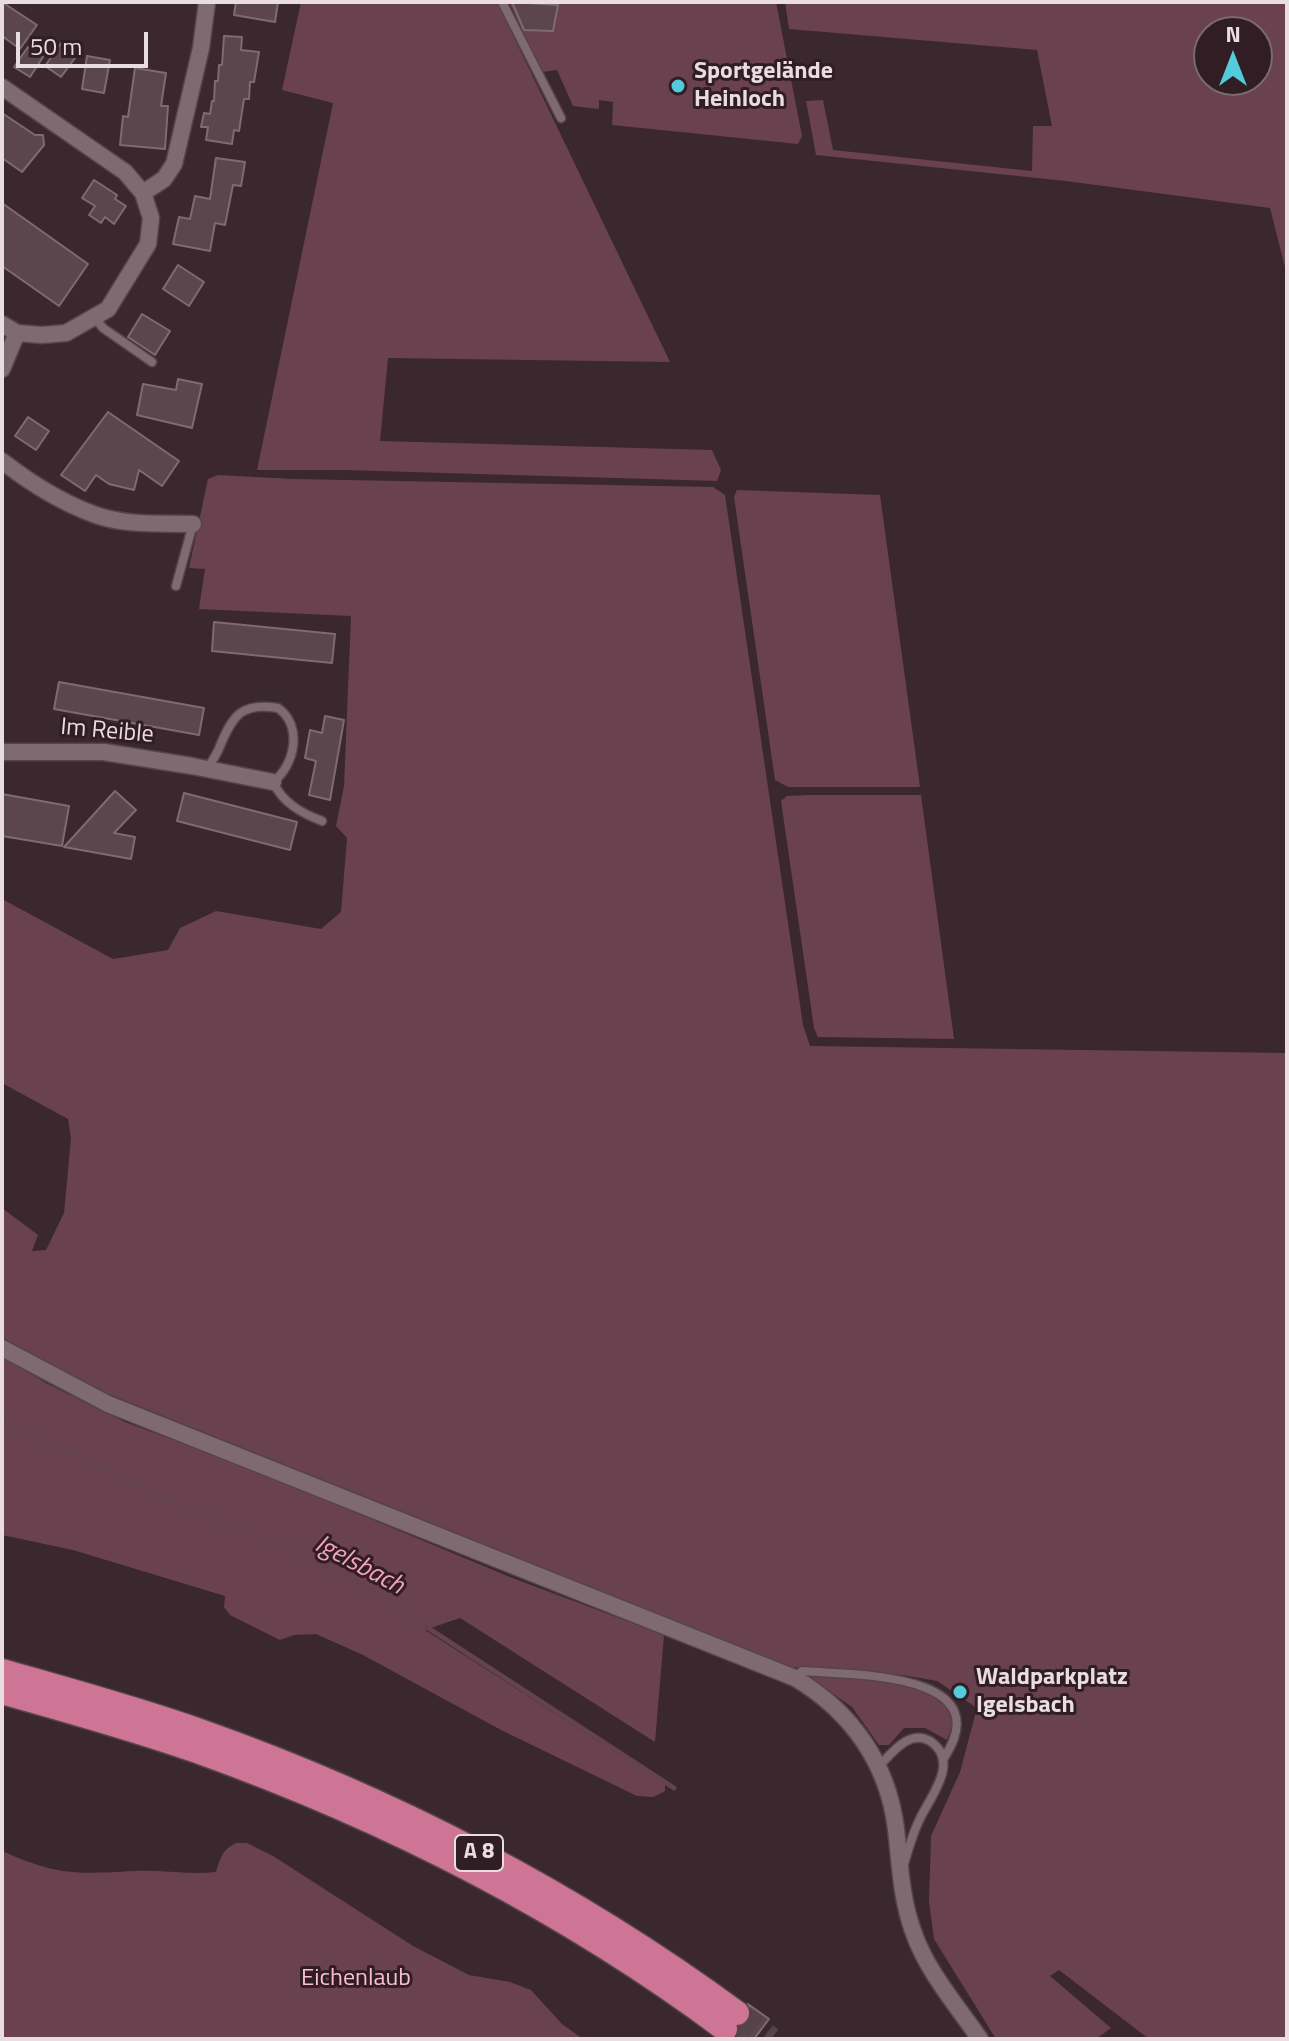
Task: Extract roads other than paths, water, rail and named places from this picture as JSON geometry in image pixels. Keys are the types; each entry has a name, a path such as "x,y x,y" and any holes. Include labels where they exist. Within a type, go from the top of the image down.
{"highway":[{"name":"A 8","path":"2,1671 201,1731 418,1822 609,1926 731,2021 671,1989 577,1929 409,1840 194,1751 99,1719 2,1692"}],"street":[{"path":"143,193 164,179 174,164 201,48 207,2"},
{"path":"2,87 125,172 143,193 151,218 148,244 108,309 66,333 42,335 10,328 2,369"},
{"path":"2,461 55,495 95,515 135,522 193,524"},
{"name":"Im Reible","path":"2,752 104,752 273,782"},
{"path":"2,1348 108,1404 795,1678 837,1708 861,1736 879,1766 890,1795 905,1903 913,1934 980,2039"}],"lane":[{"path":"502,2 561,118"},
{"path":"95,318 103,328 152,362"},
{"path":"176,586 193,524"},
{"path":"208,769 228,727 241,711 252,707 278,708 293,724 295,732 288,767 273,782 280,797 304,815 322,821"},
{"path":"795,1678 802,1671 888,1677 918,1683 950,1703 955,1715 951,1747 944,1758 940,1780 919,1822 901,1872"},
{"path":"879,1766 902,1743 913,1738 925,1739 937,1746 944,1758"}],"waterway":[{"name":"Igelsbach","path":"2,1420 184,1508 275,1541 359,1583 674,1788"}],"tunnel":[{"path":"737,2013 771,2039"},
{"path":"725,2029 739,2039"}],"place":[{"name":"Sportgelände Heinloch","path":"678,86"},
{"name":"Waldparkplatz Igelsbach","path":"960,1692"}],"park label":[{"name":"Eichenlaub","path":"356,1979"}]}
